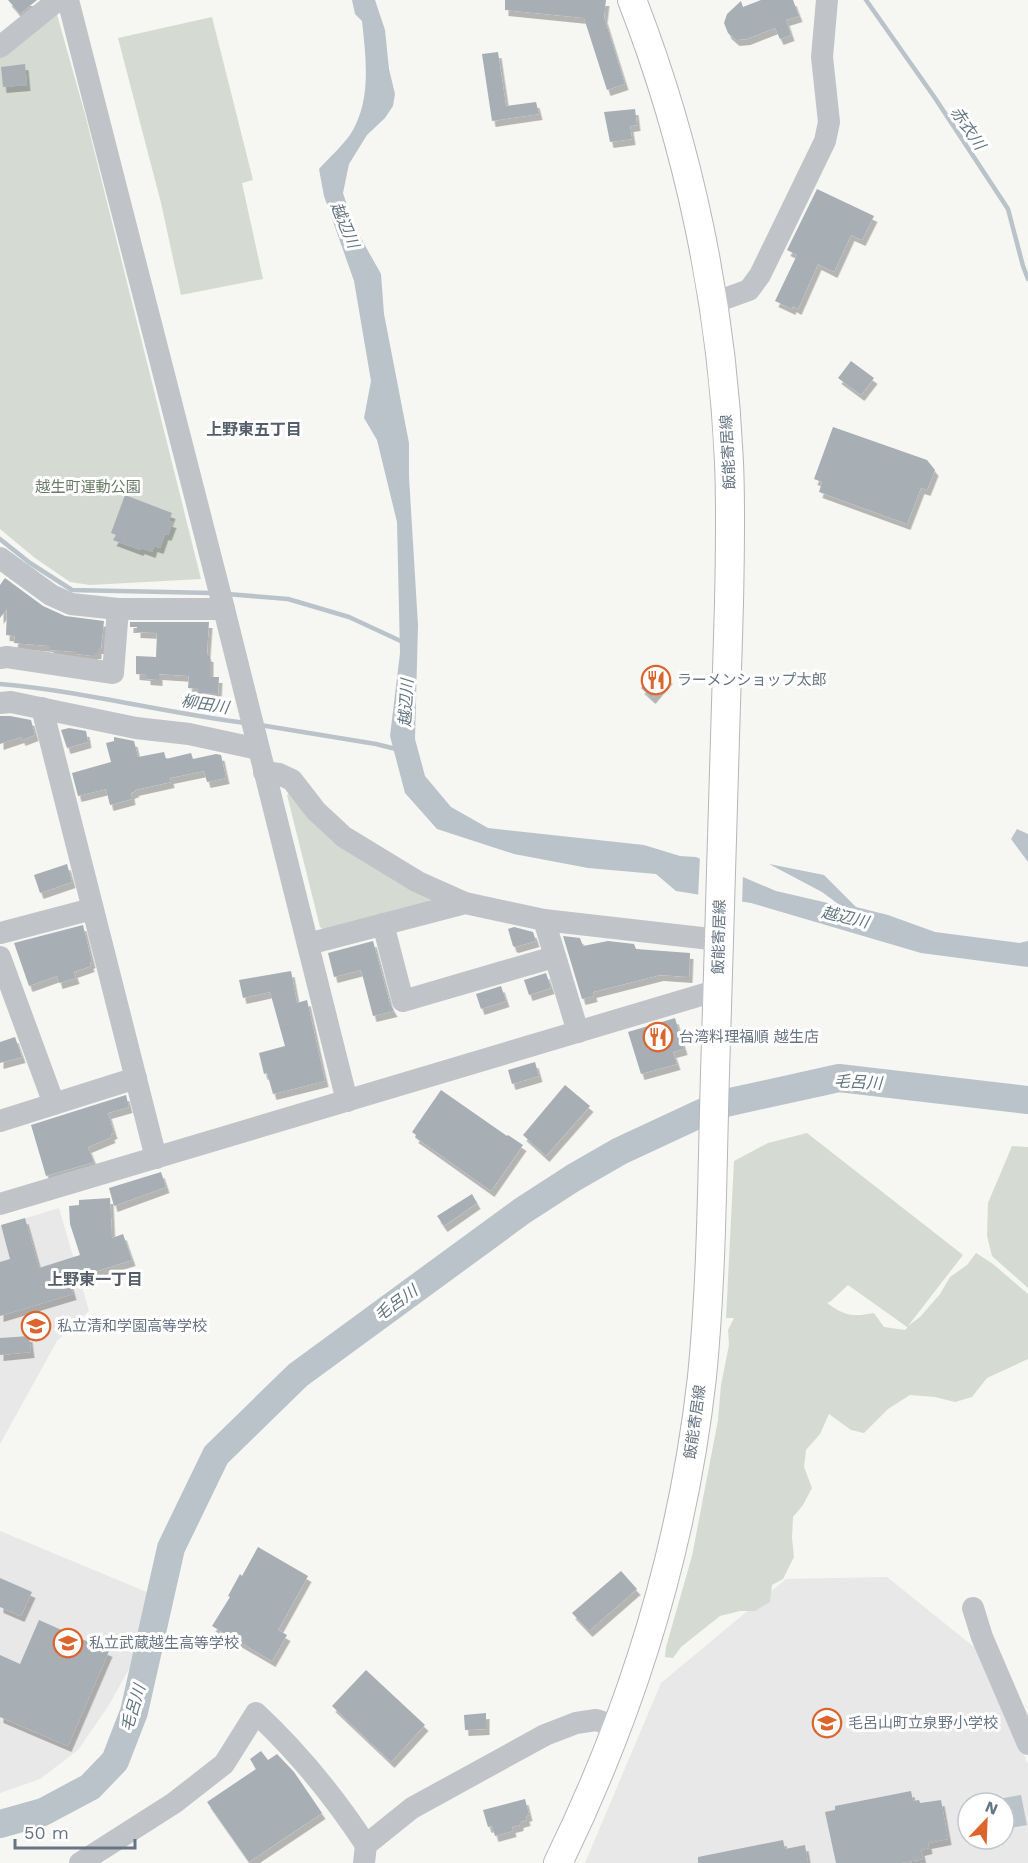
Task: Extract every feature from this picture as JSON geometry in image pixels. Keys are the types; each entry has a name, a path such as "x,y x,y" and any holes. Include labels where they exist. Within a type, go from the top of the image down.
{"main road":[{"name":"飯能寄居線","path":"558,1863 618,1727 665,1578 674,1542 693,1437 708,1307 725,755 730,495 723,386 713,303 697,219 679,145 650,48 632,0"}],"street":[{"path":"0,47 58,0"},
{"path":"68,0 224,607 347,1101"},
{"path":"713,303 749,290 760,274 825,141 829,122 822,57 827,0"},
{"path":"0,560 51,596 71,604 118,609 224,607"},
{"path":"0,658 7,657 113,673 118,609"},
{"path":"0,703 11,702 136,728 257,745"},
{"path":"42,708 156,1158"},
{"path":"264,772 279,774 292,780 316,811 345,837 418,882 465,903 544,920 719,931"},
{"path":"308,944 465,903"},
{"path":"0,933 92,909"},
{"path":"544,920 578,1032"},
{"path":"383,924 403,1001 554,957"},
{"path":"0,957 54,1104"},
{"path":"1,1202 718,990"},
{"path":"0,1120 136,1078"},
{"path":"973,1608 982,1637 1028,1744"},
{"path":"80,1863 174,1803 224,1764 256,1713 279,1734 350,1821 365,1854 412,1808 545,1735 576,1723 596,1720 618,1727"}],"shaded area":[{"name":"私立清和学園高等学校","path":"59,1208 89,1311 57,1341 0,1444 0,1226"},
{"name":"私立武蔵越生高等学校","path":"0,1531 149,1593 130,1667 109,1705 78,1750 40,1779 0,1793"},
{"name":"毛呂山町立泉野小学校","path":"887,1577 979,1651 1028,1764 1028,1863 585,1863 661,1683 786,1579"}],"green space":[{"name":"越生町運動公園","path":"56,11 85,114 201,579 90,585 70,582 35,558 0,529 0,58"},
{"path":"212,17 253,180 242,183 263,279 181,295 161,203 118,38"},
{"path":"291,792 436,902 325,931 320,927 287,795"},
{"path":"807,1133 963,1255 908,1326 920,1317 940,1294 950,1277 967,1265 976,1253 993,1264 1028,1294 1028,1359 987,1378 972,1397 955,1402 935,1397 910,1395 888,1409 864,1433 851,1430 829,1414 820,1434 806,1450 804,1467 812,1488 793,1517 794,1557 783,1579 772,1585 770,1602 755,1611 740,1611 720,1616 681,1647 673,1658 665,1657 692,1556 718,1420 721,1385 729,1345 728,1330 734,1318 726,1318 734,1161 768,1143","holes":["848,1285 907,1327 905,1330 884,1327 874,1313 849,1314 827,1303"]},
{"path":"1012,1146 1028,1147 1028,1288 992,1256 987,1236 988,1203"}],"water":[{"name":"越辺川","path":"352,0 375,0 385,30 389,69 395,94 393,106 385,118 367,135 349,164 343,193 353,224 381,274 384,314 409,443 418,625 415,739 425,776 451,807 488,828 644,845 680,856 696,857 776,891 841,906 822,892 769,864 824,875 856,907 888,915 935,932 1019,943 1028,941 1028,967 921,953 751,903 676,891 656,874 588,868 514,854 437,829 405,793 390,736 400,653 397,522 377,440 364,418 371,381 354,281 324,196 319,169 350,135 357,122 365,94 366,65 362,21 355,14"},
{"path":"1017,829 1028,834 1028,862 1011,839"},
{"path":"1021,1795 1027,1825 1016,1827 1016,1796"}],"pier":[{"path":"700,856 743,874 742,905 698,898"}],"building":[{"path":"8,0 37,0 20,14"},
{"path":"505,0 606,0 604,17 625,84 607,90 584,18 505,10"},
{"path":"761,0 793,0 799,16 786,20 791,35 780,39 775,28 747,39 736,40 728,33 724,23 727,14 741,1 743,7"},
{"path":"498,52 506,106 536,102 539,114 492,121 482,54"},
{"path":"25,64 27,85 3,87 1,67"},
{"path":"635,109 637,125 630,126 632,139 610,142 604,112"},
{"path":"817,189 874,216 862,240 851,235 834,272 818,264 798,309 793,306 792,309 775,301 797,255 787,250"},
{"path":"851,361 874,378 861,395 838,378"},
{"path":"833,427 927,460 935,470 927,490 921,488 907,524 819,492 822,482 814,479"},
{"path":"125,495 172,513 169,521 173,522 160,548 154,546 152,552 141,548 140,550 113,540 116,535 111,533"},
{"path":"5,578 43,606 65,616 104,621 101,648 98,648 98,653 94,653 94,656 85,655 77,654 77,652 50,650 50,646 14,643 15,636 6,635 7,609 0,618 0,585"},
{"path":"130,622 209,622 207,652 210,656 210,677 219,677 218,694 197,693 198,689 188,688 189,676 159,674 159,680 147,679 147,675 136,674 136,656 156,657 157,633 137,632 137,627 130,627"},
{"path":"658,668 669,678 652,698 641,688"},
{"path":"0,716 31,720 35,735 0,744"},
{"path":"69,728 86,731 88,742 67,748 61,730"},
{"path":"114,737 134,741 138,757 164,752 166,759 191,753 193,759 221,755 226,778 207,782 204,771 170,778 171,782 135,790 131,793 132,799 110,805 106,789 78,796 72,773 111,762 106,743 114,741"},
{"path":"67,864 72,882 40,893 34,875"},
{"path":"83,925 91,966 74,972 76,978 59,983 57,976 29,986 14,943"},
{"path":"514,927 533,932 536,941 513,946 508,929"},
{"path":"563,936 580,938 583,946 608,941 634,944 636,949 690,953 689,977 660,975 593,992 594,996 582,999"},
{"path":"373,941 390,1004 394,1011 373,1016 361,970 334,977 328,953"},
{"path":"291,971 297,1003 307,1000 325,1081 273,1094 267,1073 264,1074 259,1053 285,1046 270,992 243,998 239,980"},
{"path":"546,973 551,988 529,995 524,980"},
{"path":"501,986 506,1001 481,1009 476,994"},
{"path":"675,1018 684,1049 673,1052 677,1064 641,1074 628,1032"},
{"path":"15,1037 22,1057 0,1063 0,1042"},
{"path":"535,1062 539,1076 512,1084 508,1070"},
{"path":"565,1085 590,1106 546,1156 523,1135"},
{"path":"441,1090 523,1145 491,1191 415,1137 416,1135 412,1132"},
{"path":"126,1095 129,1107 108,1113 114,1133 111,1134 112,1137 88,1147 94,1162 46,1176 31,1125"},
{"path":"161,1172 166,1187 114,1206 109,1188"},
{"path":"472,1194 477,1203 444,1226 437,1216"},
{"path":"110,1198 112,1238 123,1234 132,1260 69,1280 73,1294 0,1316 0,1262 10,1259 1,1225 25,1218 39,1268 80,1255 70,1224 69,1206 79,1205 79,1200"},
{"path":"29,1336 31,1352 0,1355 0,1338"},
{"path":"258,1547 308,1576 278,1630 287,1635 272,1661 212,1626 230,1597 228,1596 240,1574 242,1576"},
{"path":"621,1571 637,1589 589,1631 572,1613"},
{"path":"0,1578 32,1592 21,1616 0,1607"},
{"path":"39,1620 109,1651 68,1746 0,1717 0,1655 20,1664"},
{"path":"366,1670 425,1725 391,1762 332,1706"},
{"path":"486,1713 486,1729 465,1730 464,1715"},
{"path":"261,1751 268,1760 277,1754 294,1772 322,1813 249,1862 207,1802 256,1769 250,1759"},
{"path":"911,1791 913,1801 919,1800 920,1803 941,1800 948,1839 928,1843 929,1848 921,1850 923,1859 901,1863 836,1863 825,1812 835,1810 835,1806"},
{"path":"525,1799 529,1815 526,1816 527,1820 512,1827 513,1831 495,1836 492,1826 488,1827 483,1810"},
{"path":"783,1840 785,1849 805,1845 808,1863 698,1863 698,1857"}],"waterway":[{"name":"赤衣川","path":"866,0 935,98 1008,209 1028,279"},
{"path":"0,539 30,563 72,590 212,593"},
{"path":"227,594 288,599 349,617 405,643"},
{"name":"柳田川","path":"0,684 31,687 246,723"},
{"name":"柳田川","path":"260,725 400,750"},
{"name":"毛呂川","path":"0,1824 43,1812 90,1787 115,1761 134,1712 171,1548 216,1455 298,1375 522,1211 620,1151 721,1104 839,1078 1028,1100"}],"place":[{"name":"ラーメンショップ太郎","path":"656,680"},
{"name":"台湾料理福順 越生店","path":"658,1037"},
{"name":"私立清和学園高等学校","path":"36,1326"},
{"name":"私立武蔵越生高等学校","path":"68,1643"},
{"name":"毛呂山町立泉野小学校","path":"827,1723"}],"district":[{"name":"上野東五丁目","path":"254,429"},
{"name":"上野東一丁目","path":"95,1279"}]}
